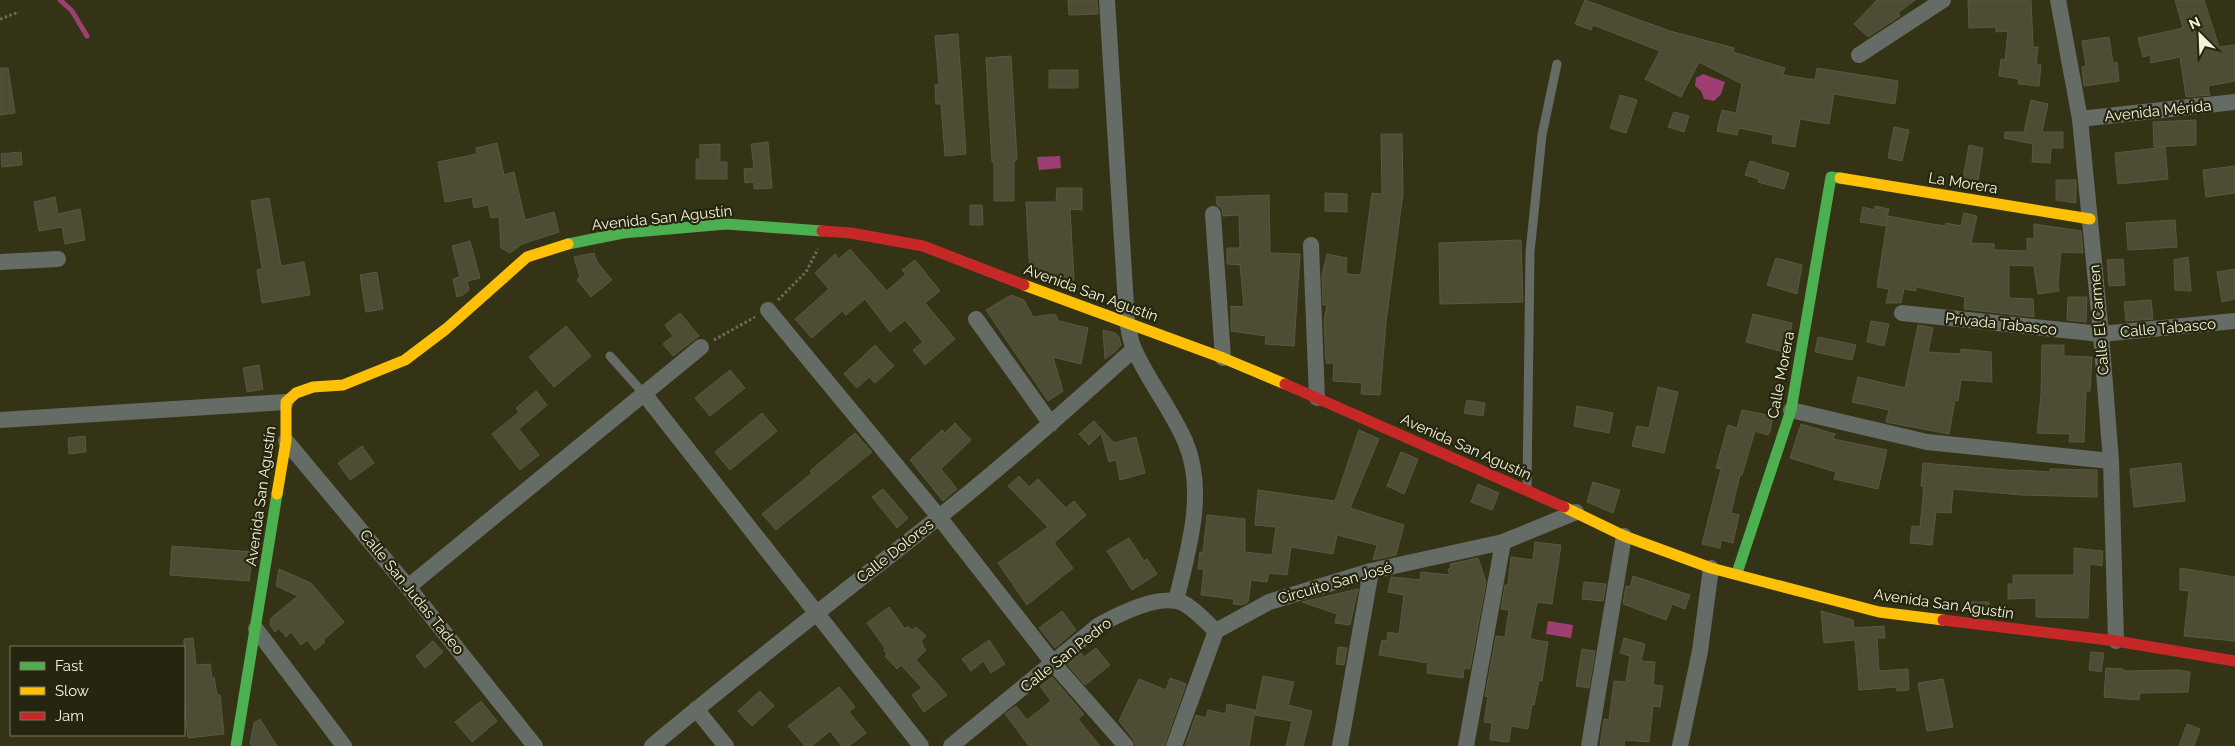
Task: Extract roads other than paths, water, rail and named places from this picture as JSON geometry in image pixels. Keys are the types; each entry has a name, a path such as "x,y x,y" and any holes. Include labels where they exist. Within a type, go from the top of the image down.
{"street":[{"path":"1106,0 1127,322 1134,349 1185,441 1192,465 1195,491 1192,534 1176,601 1185,604 1216,631 1174,746"},
{"path":"1859,55 1943,0"},
{"name":"Calle El Carmen","path":"2058,0 2080,119 2101,334 2111,461 2116,642"},
{"name":"Avenida Mérida","path":"2080,119 2235,102"},
{"name":"La Morera","path":"1831,177 2090,219"},
{"name":"Calle Morera","path":"1737,573 1792,410 1831,177"},
{"path":"1213,214 1223,358"},
{"name":"Avenida San Agustín","path":"236,746 286,441 286,402 296,393 304,390 313,387 343,385 405,360 446,329 527,257 557,246 623,233 726,224 828,231 923,246 1020,284 1223,358 1576,512 1624,536 1711,568 1737,573 1878,612 2116,642 2235,661"},
{"path":"1312,245 1317,398"},
{"path":"0,262 58,259"},
{"path":"768,310 939,516 1054,662 1126,746"},
{"name":"Privada Tabasco","path":"1902,314 2101,334"},
{"path":"976,319 1050,424"},
{"name":"Calle Tabasco","path":"2101,334 2235,321"},
{"path":"408,587 701,347"},
{"name":"Calle Dolores","path":"652,746 816,611 939,516 1050,424 1134,349"},
{"path":"644,395 922,746"},
{"path":"0,420 286,402"},
{"path":"1792,410 1927,442 2111,461"},
{"name":"Calle San Judas Tadeo","path":"286,441 408,587 535,746"},
{"name":"Circuito San José","path":"1216,631 1269,602 1371,571 1503,542 1576,512"},
{"path":"1589,746 1624,536"},
{"path":"1466,746 1503,542"},
{"path":"1680,746 1700,651 1711,568"},
{"path":"1340,746 1371,571"},
{"name":"Calle San Pedro","path":"952,746 1099,626 1120,613 1159,602 1176,601"},
{"path":"256,629 344,746"},
{"path":"696,709 726,746"}],"lane":[{"path":"1527,491 1530,252 1542,135 1557,64"},
{"path":"610,356 644,395"}],"waterway":[{"path":"60,0 72,11 87,36"}]}
